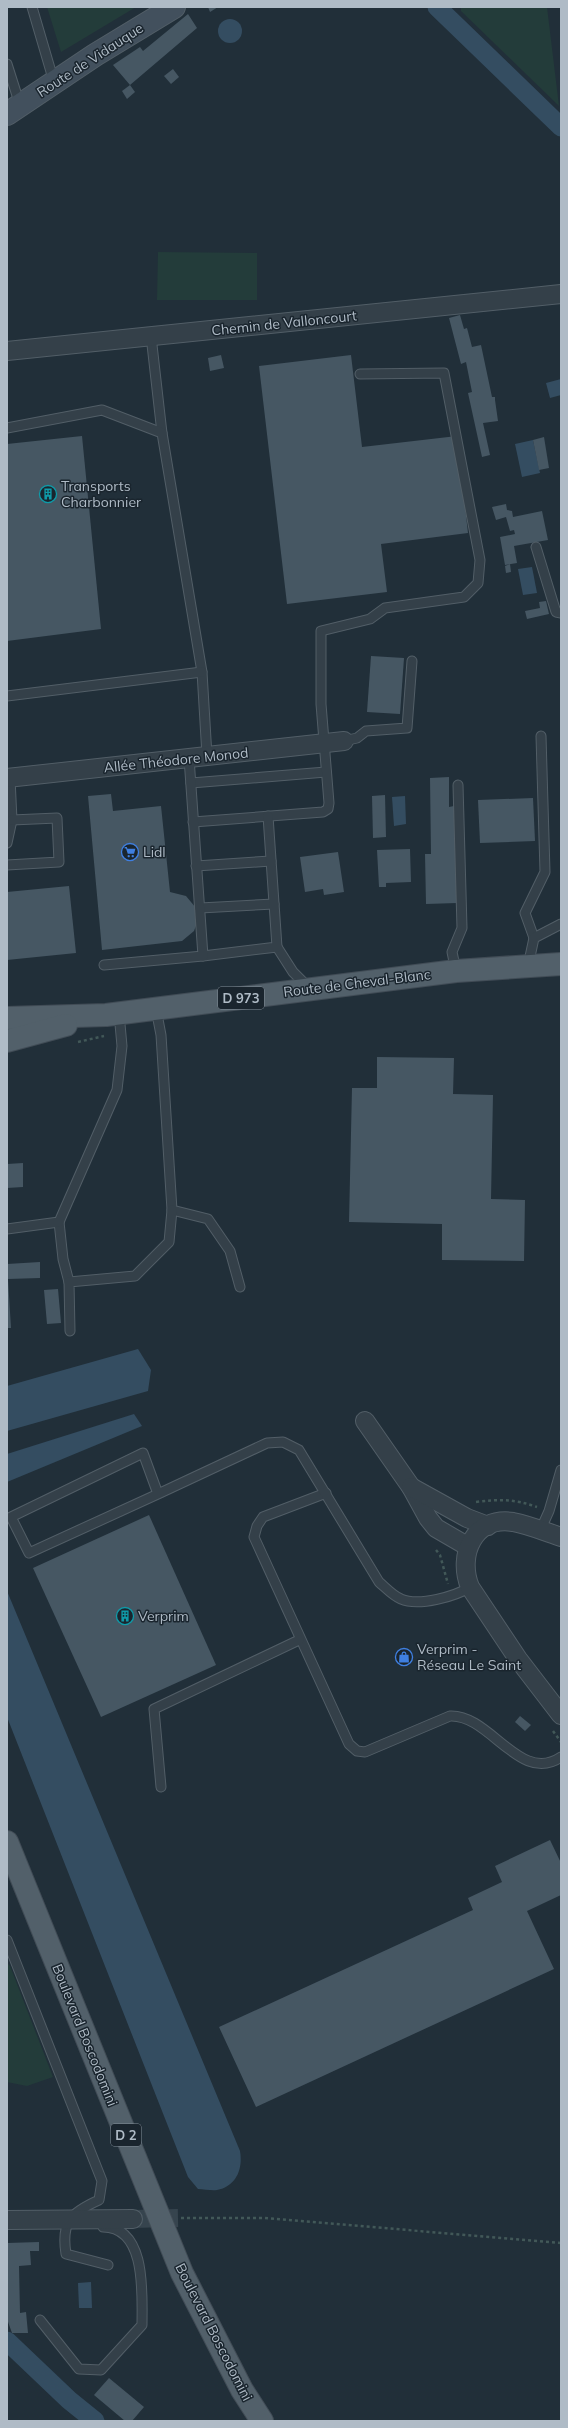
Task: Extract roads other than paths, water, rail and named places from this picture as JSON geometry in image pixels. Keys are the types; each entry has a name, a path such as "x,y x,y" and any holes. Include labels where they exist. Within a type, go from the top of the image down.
{"main road":[{"name":"Route de Cheval-Blanc","path":"115,1020 156,1008 456,971 561,964"},
{"name":"D 973","path":"7,1018 115,1020"},
{"name":"D 973","path":"7,1041 115,1020"},
{"name":"Boulevard Boscodomini","path":"7,1842 182,2273 239,2384 262,2421"}],"street":[{"name":"Route de Vidauque","path":"14,109 54,82 174,7"},
{"name":"Chemin de Valloncourt","path":"7,351 561,294"},
{"name":"Allée Théodore Monod","path":"9,778 344,741"},
{"path":"365,1421 411,1487 436,1528 467,1546"},
{"path":"411,1487 467,1518 488,1526"},
{"path":"561,1537 513,1522 499,1522 488,1526 477,1533 467,1546 465,1575 470,1586 518,1659 561,1715"},
{"path":"7,2220 133,2219"}],"lane":[{"path":"32,7 54,82"},
{"path":"7,64 14,109"},
{"path":"151,336 162,433 202,672 208,756"},
{"path":"193,822 323,812 328,809 323,743 321,631 370,619 385,608 464,597 478,583 480,560 444,373 360,374"},
{"path":"7,428 102,410 162,433"},
{"path":"536,547 556,612 561,613"},
{"path":"344,741 357,738 366,731 407,728 412,661"},
{"path":"7,696 202,672"},
{"path":"528,966 534,938 525,914 545,872 541,736"},
{"path":"188,758 203,956"},
{"path":"191,783 326,772"},
{"path":"7,843 12,820 9,778"},
{"path":"456,971 452,952 462,928 458,785"},
{"path":"268,816 277,947 293,972 310,989"},
{"path":"7,865 60,862 57,818 12,820"},
{"path":"196,866 271,861"},
{"path":"200,908 274,904"},
{"path":"534,938 561,924"},
{"path":"104,966 277,947"},
{"path":"69,1282 135,1276 169,1242 172,1210 161,1035 156,1008"},
{"path":"70,1332 69,1282 63,1259 59,1222 117,1090 122,1046 115,1020"},
{"path":"172,1210 208,1219 230,1251 240,1287"},
{"path":"7,1229 59,1222"},
{"path":"158,1494 143,1453 12,1517 29,1553 158,1494 267,1443 283,1442 299,1450 379,1582 402,1600 418,1602 453,1596 470,1586"},
{"path":"540,1531 549,1511 561,1470"},
{"path":"326,1493 263,1517 257,1526 254,1537 299,1640 349,1744 357,1751 365,1752 450,1716 460,1715 477,1724 519,1757 532,1763 544,1763 561,1757"},
{"path":"161,1787 154,1709 299,1640"},
{"path":"7,1940 102,2181 99,2200 81,2208 69,2220 63,2235 66,2254 108,2264"},
{"path":"40,2320 79,2369 101,2370 142,2325 141,2272 128,2237 113,2227 83,2227 69,2220"}],"water":[{"path":"230,19 239,22 242,31 239,40 230,43 221,40 218,31 221,22"},
{"path":"561,379 561,395 550,398 546,383"},
{"path":"533,440 540,473 522,477 515,444"},
{"path":"532,567 537,593 523,595 518,569"},
{"path":"405,796 406,824 394,826 392,797"},
{"path":"138,1349 151,1370 148,1391 7,1431 7,1386"},
{"path":"134,1414 142,1426 7,1482 7,1454"},
{"path":"7,1591 240,2151 241,2157 237,2175 229,2185 224,2188 215,2190 198,2189 188,2177 7,1717"},
{"path":"91,2282 92,2308 79,2308 78,2283"}],"waterway":[{"path":"437,7 561,127"},
{"path":"7,2341 69,2400 95,2421"}],"tunnel":[{"path":"133,2219 180,2218"}],"place":[{"name":"Transports Charbonnier","path":"48,494"},
{"name":"Lidl","path":"130,852"},
{"name":"Verprim","path":"125,1616"},
{"name":"Verprim - Réseau Le Saint","path":"404,1657"}]}
